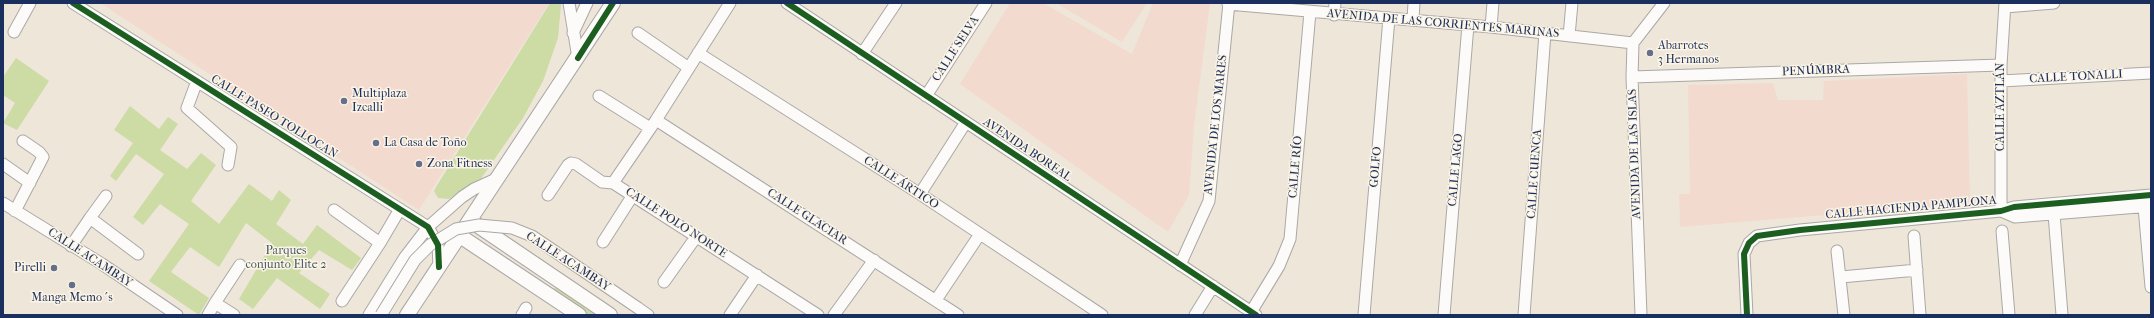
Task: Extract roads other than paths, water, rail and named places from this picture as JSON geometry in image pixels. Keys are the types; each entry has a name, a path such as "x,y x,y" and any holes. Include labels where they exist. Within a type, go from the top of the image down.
{"main road":[{"path":"407,315 613,3"},
{"path":"469,219 610,315"},
{"path":"460,236 579,315"},
{"path":"547,294 557,280"}],"street":[{"path":"14,32 30,3"},
{"name":"CALLE PASEO TOLLOCAN","path":"73,3 428,227 438,245 439,267"},
{"path":"568,3 572,33 578,58"},
{"path":"572,33 587,3"},
{"name":"CALLE POLO NORTE","path":"730,3 653,124 613,183 818,315"},
{"name":"AVENIDA BOREAL","path":"787,3 799,6 862,54 1253,313"},
{"path":"862,54 896,3"},
{"name":"CALLE SELVA","path":"926,96 986,3"},
{"path":"1334,15 1335,3"},
{"path":"1413,19 1414,3"},
{"path":"1491,27 1493,3"},
{"path":"1569,36 1572,3"},
{"path":"1633,43 1664,3"},
{"path":"2005,5 2054,3"},
{"name":"AVENIDA DE LAS CORRIENTES MARINAS","path":"1229,4 1334,15 1413,19 1633,43"},
{"name":"AVENIDA DE LOS MARES","path":"1180,265 1209,201 1229,4"},
{"name":"CALLE AZTLÁN","path":"2001,211 2001,65 2005,5"},
{"name":"CALLE RÍO","path":"1253,313 1279,266 1290,239 1310,12"},
{"name":"GOLFO","path":"1364,315 1389,18"},
{"name":"CALLE LAGO","path":"1444,315 1468,25"},
{"path":"638,33 689,68"},
{"name":"CALLE CUENCA","path":"1524,315 1545,33"},
{"name":"AVENIDA DE LAS ISLAS","path":"1633,43 1632,76 1641,315"},
{"name":"CALLE ÁRTICO","path":"698,53 920,194 1102,315"},
{"name":"PENÚMBRA","path":"1632,76 2001,65"},
{"name":"CALLE TONALLI","path":"2001,81 2151,73"},
{"path":"197,81 187,108 231,147 228,165"},
{"name":"CALLE GLACIAR","path":"599,96 653,124 874,260 958,315"},
{"path":"920,194 966,122"},
{"path":"15,211 43,157 39,152 23,141"},
{"path":"548,195 571,163 576,164 602,182 613,183"},
{"path":"3,164 30,183"},
{"path":"369,315 405,257 428,227 462,197 496,179"},
{"name":"CALLE HACIENDA PAMPLONA","path":"1747,315 1744,254 1749,243 1757,236 1847,225 2001,211 2014,207 2151,194"},
{"path":"603,242 632,195"},
{"path":"72,246 106,196"},
{"name":"CALLE ACAMBAY","path":"3,203 177,315"},
{"path":"2148,206 2151,287"},
{"name":"CALLE HACIENDA PAMPLONA","path":"2001,211 2015,217 2148,206"},
{"path":"342,301 380,243 400,209"},
{"path":"334,210 380,243"},
{"path":"2054,214 2062,315"},
{"path":"90,218 138,254"},
{"name":"CALLE ACAMBAY","path":"381,315 415,260 430,245 456,229 479,225 512,228 532,236 648,315"},
{"path":"2002,231 2009,315"},
{"path":"936,300 980,234"},
{"path":"664,282 696,236"},
{"path":"1914,236 1920,315"},
{"path":"1837,251 1844,315"},
{"path":"834,315 874,260"},
{"path":"208,315 240,265"},
{"path":"1841,277 1917,270"},
{"path":"730,315 757,275"},
{"path":"1194,315 1212,286"},
{"path":"216,303 234,315"}],"place":[{"name":"Abarrotes 3 Hermanos","path":"1650,53"},
{"name":"Multiplaza Izcalli","path":"344,101"},
{"name":"La Casa de Toño","path":"376,143"},
{"name":"Zona Fitness","path":"419,164"},
{"name":"Pirelli","path":"54,268"},
{"name":"Manga Memo´s","path":"72,285"}],"park label":[{"name":"Parques conjunto Elite 2","path":"286,258"}]}
